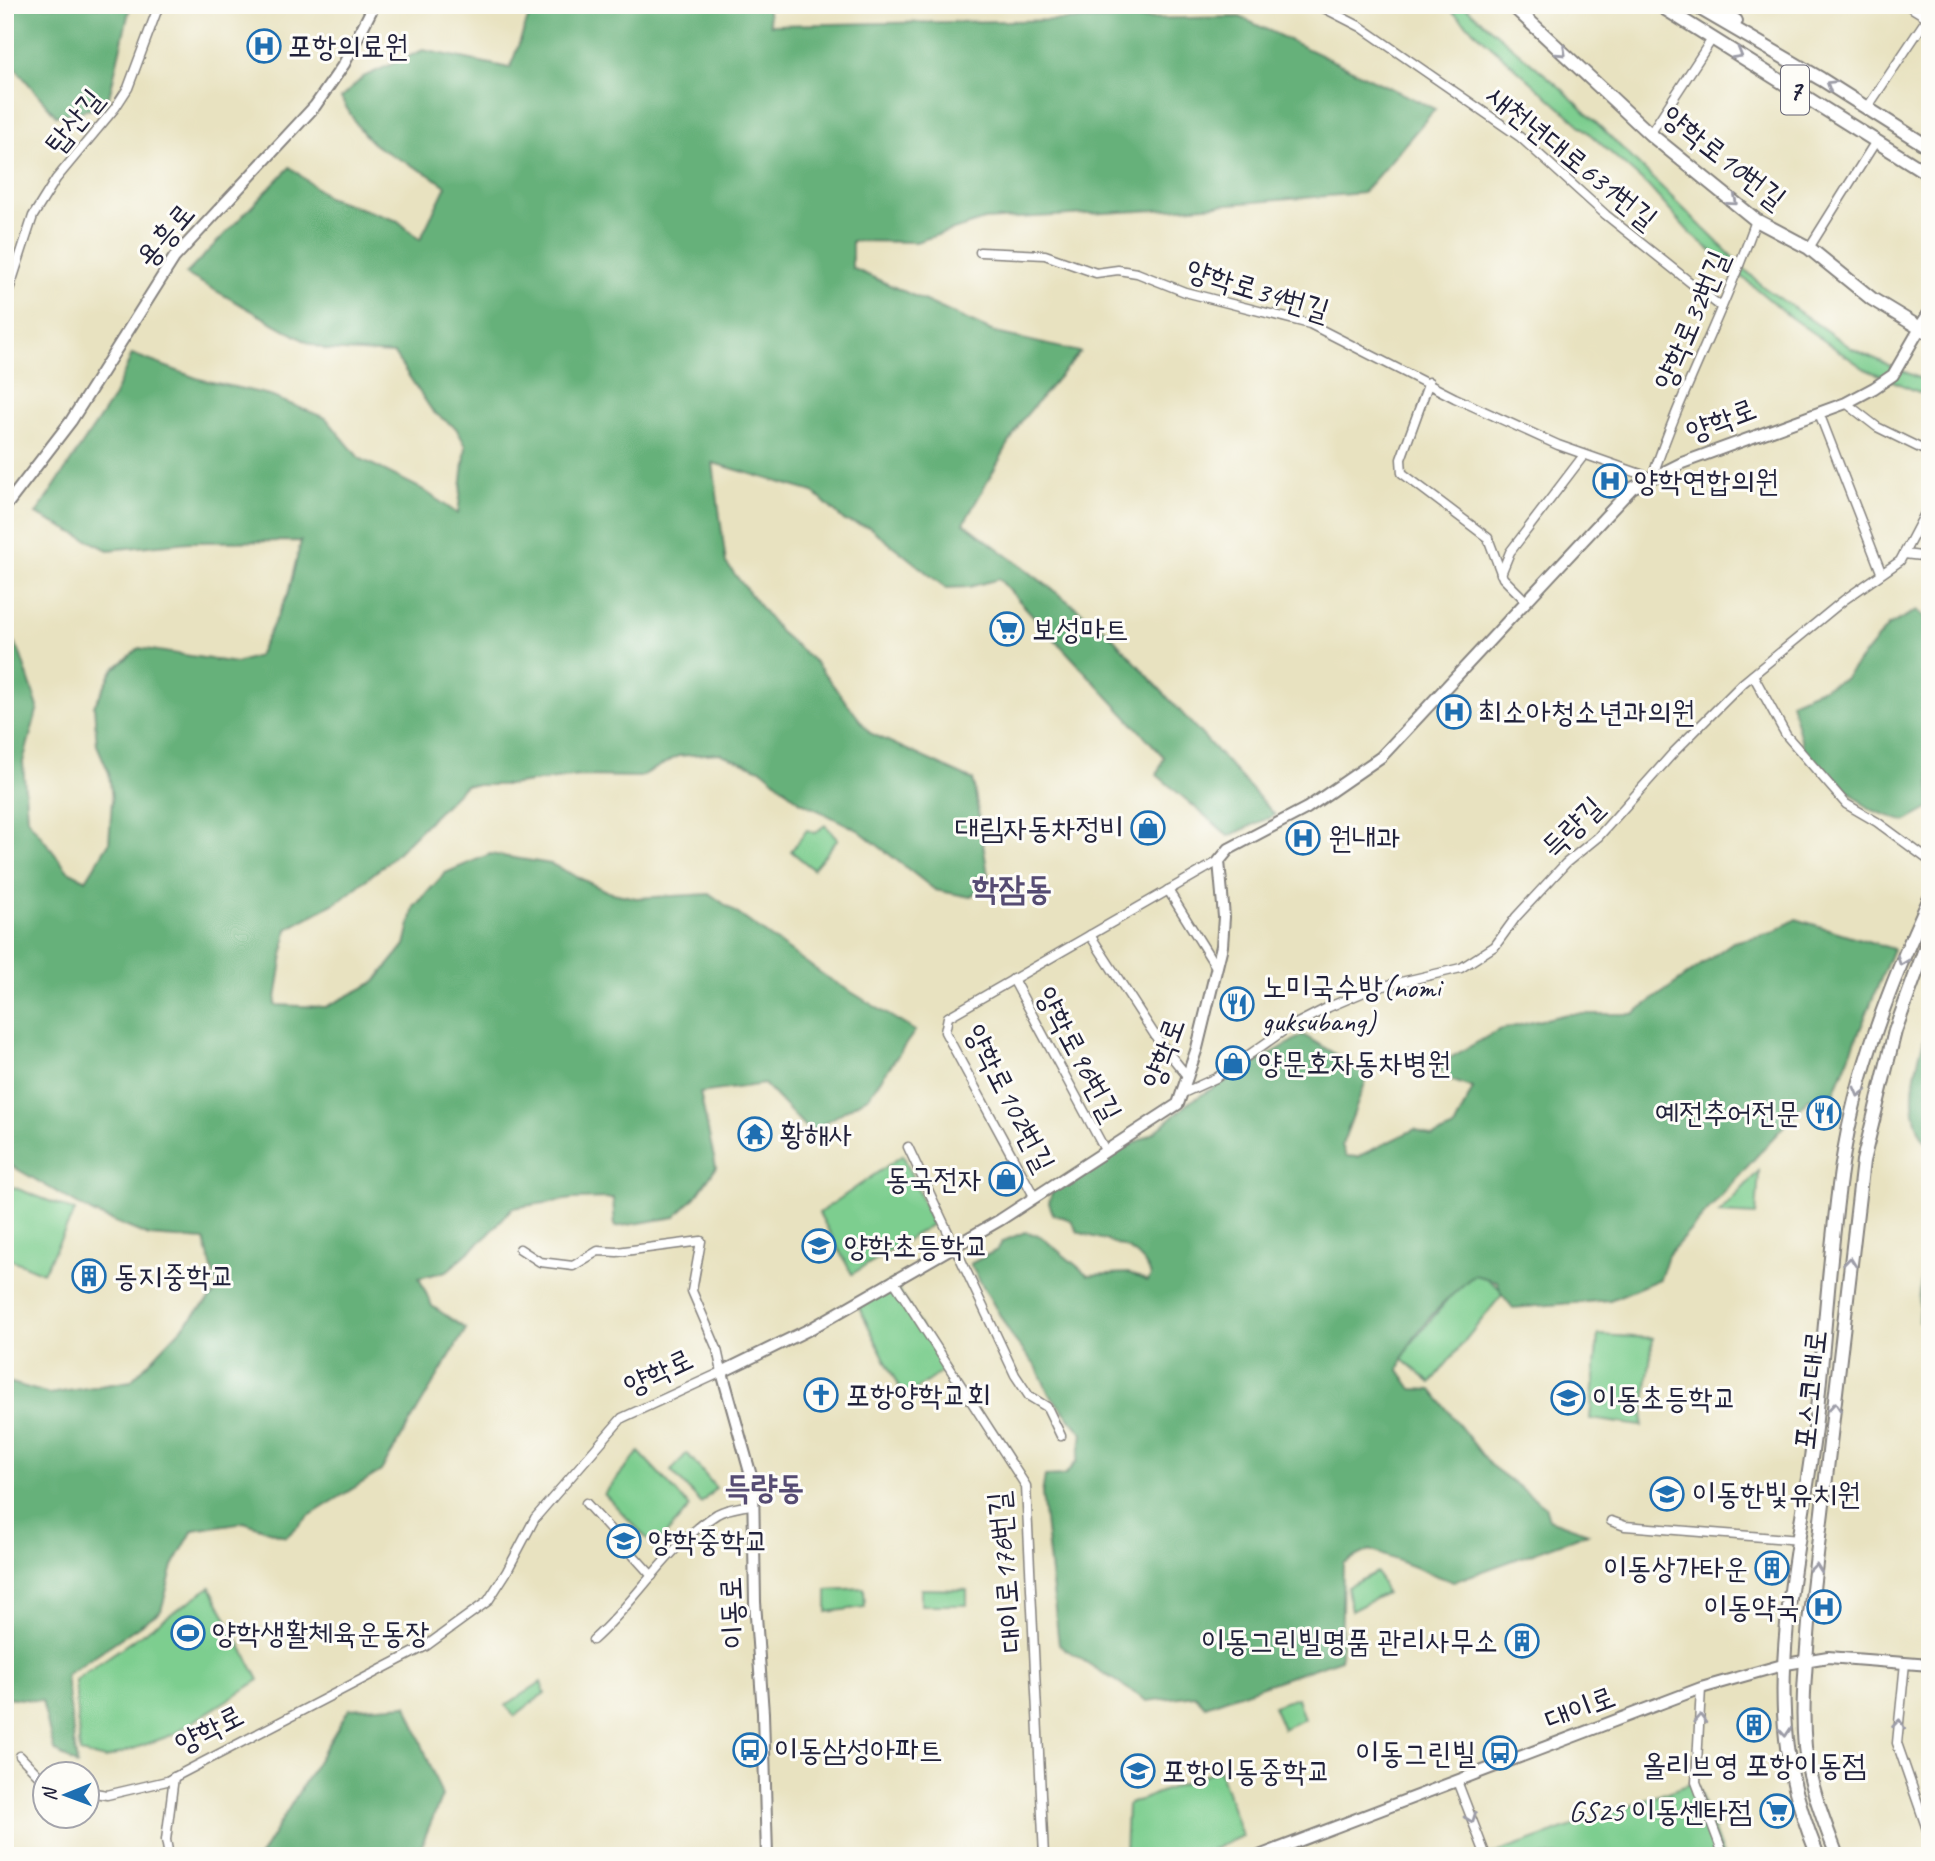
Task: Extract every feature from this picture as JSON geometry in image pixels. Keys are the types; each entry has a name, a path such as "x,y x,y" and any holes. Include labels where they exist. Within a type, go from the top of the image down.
{"main road":[{"name":"양학로10번길","path":"1512,5 1650,134 1756,220 1809,248 1872,299 1924,332"},
{"name":"7","path":"1659,5 1930,175"},
{"name":"7","path":"1694,5 1753,38 1930,148"},
{"path":"1712,5 1730,11 1753,38"},
{"name":"양학로","path":"1924,332 1930,313"},
{"name":"포스코대로","path":"1818,1856 1797,1794 1786,1741 1786,1664 1842,1163 1878,1027 1930,898"},
{"name":"포스코대로","path":"1837,1856 1820,1808 1805,1749 1807,1660 1863,1161 1895,1031 1930,935"},
{"path":"1808,1477 1819,1474 1826,1478"}],"street":[{"name":"탑산길","path":"5,302 33,216 56,179 115,108 128,88 159,5"},
{"name":"용흥로","path":"5,507 71,421 159,278 203,225 315,106 344,64 374,5"},
{"name":"새천년대로631번길","path":"1318,5 1361,27 1520,137 1606,215 1721,307"},
{"path":"1867,108 1929,17 1907,5"},
{"path":"1650,134 1712,39"},
{"path":"1809,248 1875,141"},
{"name":"양학로32번길","path":"1652,478 1739,269 1756,220"},
{"name":"양학로34번길","path":"980,252 1045,255 1096,272 1118,270 1137,273 1185,292 1310,324 1429,382 1455,398 1584,455 1652,478"},
{"name":"양학로","path":"102,1793 140,1789 174,1777 408,1657 488,1601 548,1501 622,1418 810,1329 1035,1198 1178,1104 1188,1077 1222,946 1224,917 1219,861 1230,849 1307,808 1381,757 1485,649 1525,600 1632,488 1695,458 1846,403 1893,375 1924,332"},
{"path":"1429,382 1401,459 1402,473 1488,538 1501,574 1525,600"},
{"path":"1846,403 1877,428 1930,453"},
{"path":"1819,413 1881,572"},
{"path":"1501,574 1510,552 1584,455"},
{"name":"득량길","path":"1183,1093 1216,1078 1286,1030 1329,1007 1371,989 1437,976 1475,961 1495,946 1516,917 1566,863 1598,836 1674,752 1753,675 1881,572 1900,561 1930,504"},
{"path":"1904,554 1930,557"},
{"path":"1753,675 1786,735 1846,804 1877,822 1930,861"},
{"name":"양학로96번길","path":"948,1017 1219,861"},
{"path":"1168,890 1216,967"},
{"path":"1090,935 1158,1040 1188,1077"},
{"name":"양학로96번길","path":"1013,979 1105,1150"},
{"name":"양학로102번길","path":"948,1017 945,1032 1035,1198"},
{"path":"908,1147 1015,1375 1029,1396 1047,1407 1061,1436"},
{"path":"520,1249 540,1262 573,1266 598,1251 617,1252 701,1241 692,1291 717,1349 722,1372"},
{"name":"대이로176번길","path":"893,1280 1026,1486 1044,1856"},
{"name":"이동로","path":"722,1372 753,1483 755,1602 763,1713 767,1856"},
{"path":"586,1503 652,1576"},
{"path":"593,1640 618,1619 668,1556 719,1512 754,1504"},
{"path":"1611,1521 1625,1526 1800,1540"},
{"name":"대이로","path":"1259,1856 1701,1688 1786,1664 1828,1657 1930,1665"},
{"path":"1905,1663 1897,1743 1930,1838"},
{"path":"1701,1688 1696,1782 1724,1856"},
{"path":"20,1756 32,1768"},
{"path":"169,1856 166,1840 174,1777"},
{"path":"1457,1781 1486,1856"}],"green space":[{"path":"5,5 130,7 107,106 56,116 5,56"},
{"path":"533,5 767,5 770,25 1240,17 1435,109 1363,193 1156,210 984,220 916,242 852,241 852,268 996,333 1080,352 1022,420 964,523 1106,630 1275,815 1229,836 1157,775 1164,757 999,579 969,587 946,588 869,527 845,521 813,492 713,463 726,563 780,632 816,663 870,733 973,780 989,881 970,897 935,890 858,830 799,801 763,770 719,753 678,756 640,777 579,776 509,785 465,785 389,861 342,899 287,929 275,1005 326,1007 375,982 405,945 414,907 445,873 490,854 551,864 608,892 636,898 710,894 825,976 915,1031 869,1096 810,1132 764,1084 700,1093 716,1167 697,1195 675,1217 615,1227 613,1198 572,1199 512,1208 489,1234 447,1271 419,1278 432,1306 466,1329 381,1471 309,1516 286,1537 244,1522 193,1530 173,1566 161,1611 66,1675 76,1759 68,1759 54,1750 42,1701 5,1697 5,1381 49,1394 131,1381 218,1290 204,1240 149,1236 93,1213 5,1162 5,629 19,650 38,707 23,762 27,818 68,871 86,880 109,843 112,800 109,773 97,745 94,706 113,670 139,648 236,663 258,656 288,594 301,541 189,542 108,550 36,514 113,398 132,354 199,379 265,394 326,418 359,458 422,489 458,514 466,446 456,428 433,412 394,354 327,350 309,343 186,274 290,167 327,197 398,221 420,240 446,186 372,142 341,98 363,77 423,50 510,68"},
{"path":"1445,5 1463,5 1561,88 1762,286 1853,349 1930,383 1930,397 1865,369 1790,317 1690,233 1648,186"},
{"path":"1917,610 1930,622 1930,808 1905,822 1869,809 1804,751 1791,702 1844,679 1888,626"},
{"path":"825,825 838,839 813,869 791,851 807,830 815,833"},
{"path":"1796,919 1893,949 1833,1096 1808,1099 1668,1255 1660,1279 1610,1300 1513,1308 1501,1293 1497,1281 1474,1275 1420,1330 1411,1342 1399,1370 1412,1389 1432,1390 1490,1465 1545,1506 1549,1519 1588,1533 1453,1582 1370,1550 1343,1563 1341,1659 1205,1706 1195,1695 1147,1701 1059,1645 1042,1494 1045,1476 1065,1475 1077,1461 1083,1434 1049,1394 1037,1368 1013,1338 970,1264 997,1250 1003,1241 1025,1232 1040,1236 1088,1275 1129,1273 1147,1281 1151,1276 1146,1265 1131,1251 1078,1232 1071,1220 1053,1214 1049,1203 1052,1192 1105,1158 1154,1133 1188,1103 1303,1035 1352,1064 1367,1078 1342,1145 1346,1156 1357,1157 1415,1129 1432,1137 1454,1128 1473,1088 1450,1080 1436,1066 1499,1030 1567,1014 1633,1014 1733,942 1772,933"},
{"path":"1930,1023 1930,1147 1915,1119 1913,1087"},
{"path":"903,1155 932,1224 852,1274 819,1213"},
{"path":"1759,1171 1756,1215 1719,1213"},
{"path":"5,1184 75,1211 43,1273 5,1257"},
{"path":"1922,1264 1930,1264 1929,1324 1918,1322"},
{"path":"1474,1268 1504,1292 1431,1383 1400,1357"},
{"path":"893,1280 945,1369 904,1398 857,1303"},
{"path":"1598,1335 1653,1338 1642,1426 1590,1419"},
{"path":"639,1452 690,1507 655,1547 604,1494"},
{"path":"687,1453 716,1488 701,1503 671,1471"},
{"path":"1377,1572 1386,1593 1351,1611 1347,1587"},
{"name":"양학생활체육운동장","path":"210,1587 259,1680 172,1735 105,1759 80,1753 75,1680"},
{"path":"864,1588 865,1607 827,1612 827,1590"},
{"path":"921,1589 967,1590 967,1605 921,1605"},
{"path":"541,1682 545,1693 514,1716 506,1705"},
{"path":"1297,1698 1304,1719 1283,1729 1273,1706"},
{"path":"407,1705 442,1796 417,1856 260,1856 349,1709"},
{"path":"1219,1769 1242,1836 1198,1856 1125,1856 1127,1805"},
{"path":"1696,1782 1723,1856 1488,1856"}],"place":[{"name":"포항의료원","path":"264,46"},
{"name":"양학연합의원","path":"1610,481"},
{"name":"보성마트","path":"1007,629"},
{"name":"최소아청소년과의원","path":"1454,712"},
{"name":"대림자동차정비","path":"1148,828"},
{"name":"원내과","path":"1303,838"},
{"name":"노미국수방(nomi guksubang)","path":"1237,1004"},
{"name":"양문호자동차병원","path":"1233,1063"},
{"name":"예전추어전문","path":"1824,1113"},
{"name":"황해사","path":"755,1134"},
{"name":"동국전자","path":"1006,1179"},
{"name":"양학초등학교","path":"819,1246"},
{"name":"동지중학교","path":"89,1276"},
{"name":"포항양학교회","path":"821,1395"},
{"name":"이동초등학교","path":"1568,1398"},
{"name":"이동한빛유치원","path":"1667,1494"},
{"name":"양학중학교","path":"624,1541"},
{"name":"이동상가타운","path":"1772,1568"},
{"name":"이동약국","path":"1824,1607"},
{"name":"양학생활체육운동장","path":"188,1633"},
{"name":"이동그린빌명품 관리사무소","path":"1522,1641"},
{"name":"올리브영 포항이동점","path":"1754,1725"},
{"name":"이동삼성아파트","path":"750,1750"},
{"name":"이동그린빌","path":"1500,1753"},
{"name":"포항이동중학교","path":"1138,1771"},
{"name":"GS25 이동센타점","path":"1777,1811"}],"district":[{"name":"학잠동","path":"1012,888"},
{"name":"득량동","path":"764,1487"}]}
